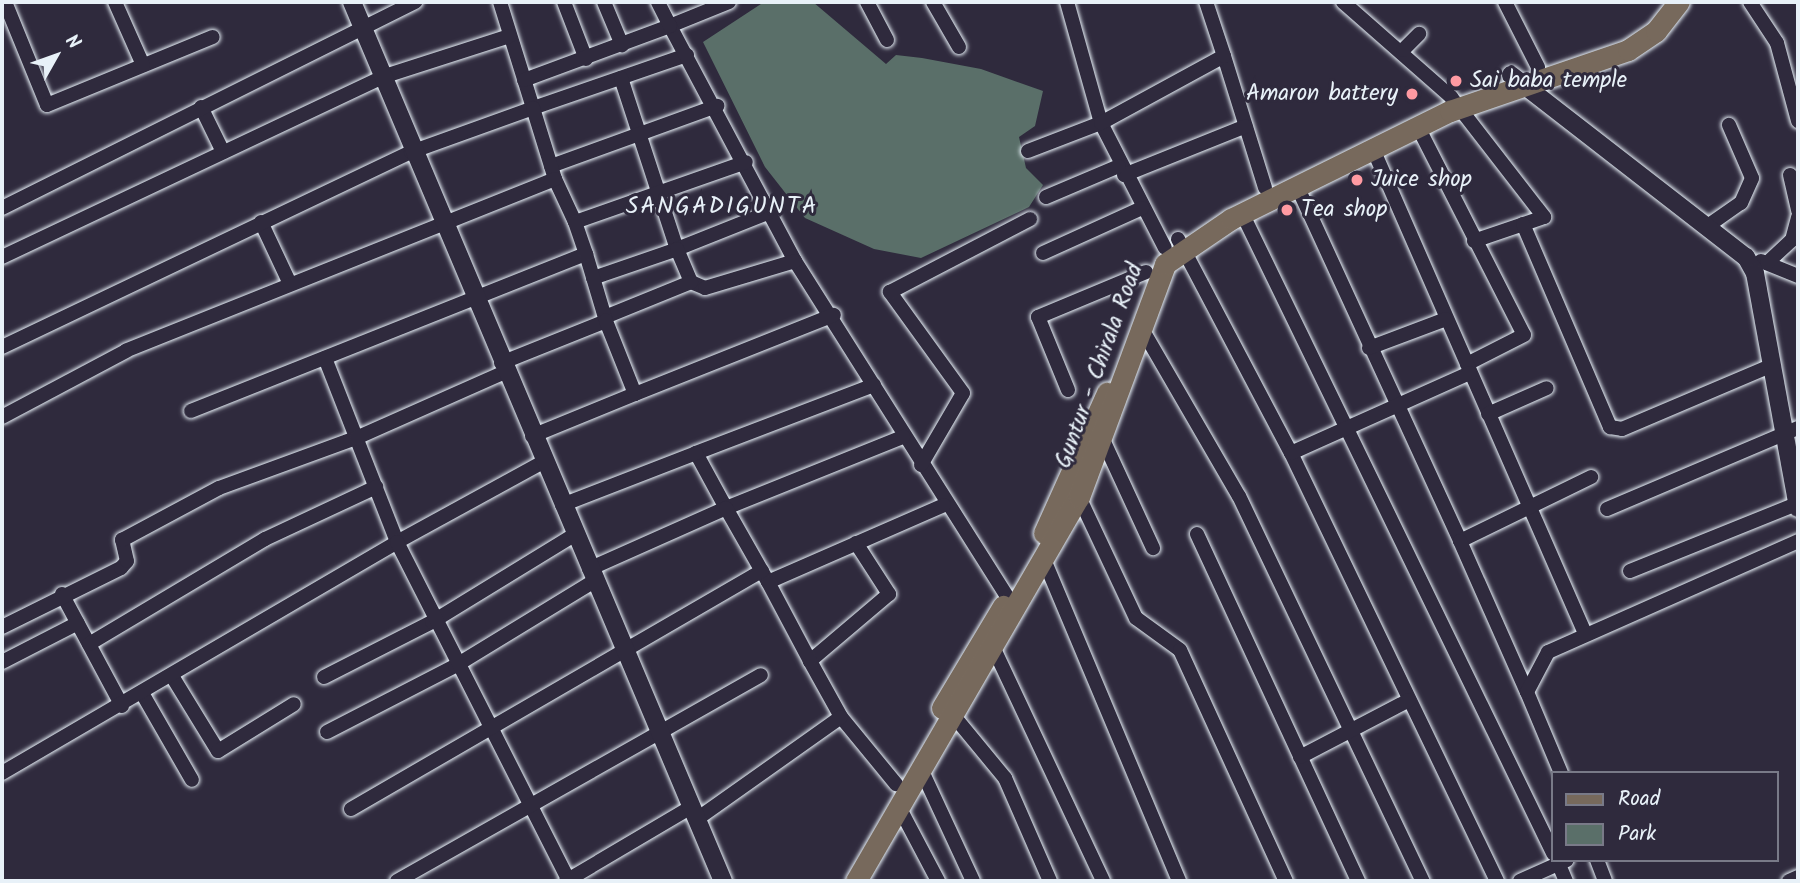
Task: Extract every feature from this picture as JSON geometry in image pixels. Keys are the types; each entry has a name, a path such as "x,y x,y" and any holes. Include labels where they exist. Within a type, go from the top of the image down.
{"main road":[{"name":"Guntur - Chirala Road","path":"1517,80 1538,67 1620,38 1662,2"},
{"name":"Guntur - Chirala Road","path":"839,881 1008,598 1085,448 1146,272 1176,245 1265,188 1456,102 1517,80 1628,50 1656,31 1679,2"},
{"name":"Guntur - Chirala Road","path":"856,881 1045,562 1079,498 1104,442 1156,279 1176,245 1418,127 1456,102"}],"street":[{"path":"5,2 47,105 213,37"},
{"path":"115,2 143,65"},
{"path":"352,2 441,224 723,881"},
{"path":"2,208 362,24 416,2"},
{"path":"500,2 553,173 575,222 606,319 635,394"},
{"path":"564,2 586,59"},
{"path":"604,2 622,45"},
{"path":"657,2 747,162 795,261 834,315 944,505 1008,598"},
{"path":"524,80 586,59 726,2"},
{"path":"867,2 887,40"},
{"path":"933,2 959,47"},
{"path":"1067,2 1101,123 1121,170 1142,208 1176,245 1291,453 1497,881"},
{"path":"1206,2 1265,188"},
{"path":"1343,2 1403,50 1456,102 1544,217 1474,241"},
{"path":"1505,2 1538,67"},
{"path":"1750,2 1777,43 1794,90 1798,121"},
{"path":"1403,50 1419,34"},
{"path":"2,257 382,77 510,36"},
{"path":"2,347 411,152 687,55"},
{"path":"1028,151 1101,123 1224,56"},
{"path":"621,78 677,249 691,282 705,288 795,261"},
{"path":"1517,80 1709,225 1746,257 1798,276"},
{"path":"2,417 126,351 441,224 640,134 717,106"},
{"path":"201,107 223,152"},
{"path":"1709,225 1741,203 1752,178 1729,125"},
{"path":"1046,197 1246,126"},
{"path":"1291,453 1398,404 1524,335 1418,127"},
{"path":"1373,149 1584,631"},
{"path":"575,222 747,162"},
{"path":"1790,175 1798,211"},
{"path":"1297,186 1369,348 1398,404 1460,541 1560,771"},
{"path":"1043,253 1142,208"},
{"path":"593,278 677,249 770,212"},
{"path":"1242,213 1350,426 1552,844"},
{"path":"1768,263 1792,240 1798,216"},
{"path":"921,465 963,393 890,292 1030,219"},
{"path":"261,222 290,284"},
{"path":"1523,224 1610,427 1622,429 1773,365"},
{"path":"191,411 586,254"},
{"path":"1630,571 1798,501 1792,431 1746,257"},
{"path":"1068,390 1038,317 1146,272"},
{"path":"2,627 62,594 121,568 127,561 122,540 223,486 356,438 606,319 691,282"},
{"path":"532,436 834,315"},
{"path":"1369,348 1446,319"},
{"path":"1142,329 1239,496 1355,728 1423,881"},
{"path":"325,358 397,542 432,622 568,881 694,813 841,717"},
{"path":"562,505 874,385"},
{"path":"1488,414 1547,388"},
{"path":"1607,509 1792,431"},
{"path":"327,732 455,666 592,575 726,508 903,437"},
{"path":"1104,442 1153,548"},
{"path":"696,453 841,717 896,784"},
{"path":"2,773 122,706 397,542 543,462"},
{"path":"1460,541 1591,477"},
{"path":"89,644 250,548 376,487"},
{"path":"1079,498 1136,618 1180,650 1286,881"},
{"path":"351,809 491,733 625,653 765,576 856,543 944,505"},
{"path":"1197,534 1358,881"},
{"path":"324,677 432,622 574,535"},
{"path":"1527,692 1548,652 1584,631 1798,541"},
{"path":"810,660 889,594 856,543"},
{"path":"1045,562 1179,881"},
{"path":"62,594 122,706"},
{"path":"2,662 78,623"},
{"path":"994,649 1103,881"},
{"path":"397,881 761,675"},
{"path":"172,676 218,751 294,704"},
{"path":"142,693 192,780"},
{"path":"1300,757 1409,700"},
{"path":"953,715 1005,778 1050,881"},
{"path":"921,769 972,881"},
{"path":"899,807 938,881"},
{"path":"1520,881 1554,862"},
{"path":"1560,862 1566,881"},
{"path":"1598,862 1605,881"},
{"path":"1789,881 1798,877"}],"green space":[{"path":"764,2 813,2 886,64 896,55 922,58 981,69 1043,91 1035,126 1019,137 1026,168 1043,185 1029,207 921,258 874,249 805,218 765,167 703,42"}],"place":[{"name":"Sai baba temple","path":"1456,81"},
{"name":"Amaron battery","path":"1412,94"},
{"name":"Juice shop","path":"1357,180"},
{"name":"Tea shop","path":"1287,210"}],"district":[{"name":"SANGADIGUNTA","path":"722,207"}]}
